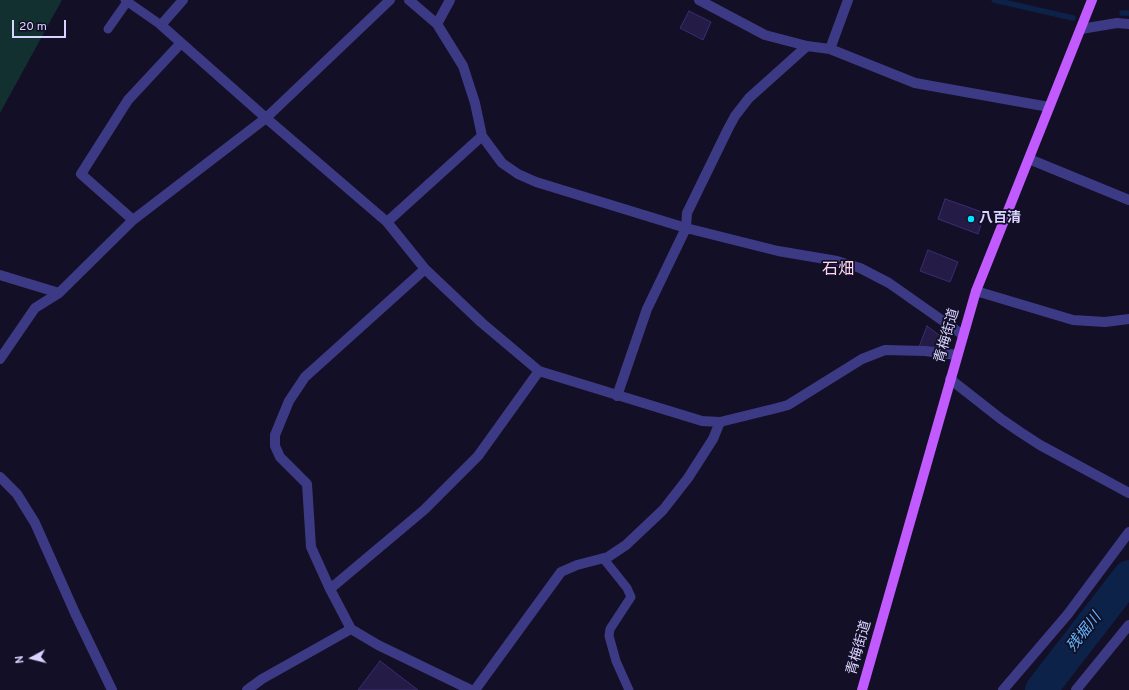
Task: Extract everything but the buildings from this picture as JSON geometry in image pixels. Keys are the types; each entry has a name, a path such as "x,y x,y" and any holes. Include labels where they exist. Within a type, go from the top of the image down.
{"main road":[{"name":"青梅街道","path":"862,690 976,291 1092,0"}],"street":[{"path":"183,0 161,25 387,222 425,269 482,323 539,371 702,421 720,422 788,405 862,359 885,350 925,351 957,355"},
{"path":"0,359 35,308 59,294 133,220 266,118 390,0"},
{"path":"409,0 437,24 463,66 482,136 502,162 518,174 536,182 686,228 778,252 837,261 860,268 889,283 963,335"},
{"path":"437,24 450,0"},
{"path":"699,0 765,35 807,46 830,49 915,83 1049,107"},
{"path":"830,49 848,0"},
{"path":"1081,29 1117,23 1129,24"},
{"path":"133,220 81,174 128,100 181,43"},
{"path":"617,396 647,309 686,228 687,213 735,116 749,98 807,46"},
{"path":"387,222 482,136"},
{"path":"1029,159 1129,200"},
{"path":"425,269 305,377 289,401 275,435 275,446 280,457 307,484 311,547 330,589 351,629 471,690"},
{"path":"0,274 59,294"},
{"path":"976,291 1073,320 1105,322 1129,319"},
{"path":"330,589 424,510 478,456 539,371"},
{"path":"950,379 1001,419 1027,436 1129,493"},
{"path":"475,690 561,572 577,565 608,557 626,545 663,510 692,471 713,439 720,422"},
{"path":"0,477 18,494 35,523 75,613 112,690"},
{"path":"1003,690 1068,614 1129,532"},
{"path":"1078,689 1129,625"},
{"path":"247,690 262,679 351,629"}],"lane":[{"path":"108,29 126,1 161,25"},
{"path":"603,558 627,588 631,597 610,629 609,636 616,660 629,690"}],"green space":[{"path":"0,0 62,0 0,113"}],"waterway":[{"path":"994,0 1073,18"},
{"path":"1122,13 1129,13"},
{"name":"残堀川","path":"1041,690 1129,576"}],"place":[{"name":"八百清","path":"971,219"}],"district":[{"name":"石畑","path":"838,271"}]}
